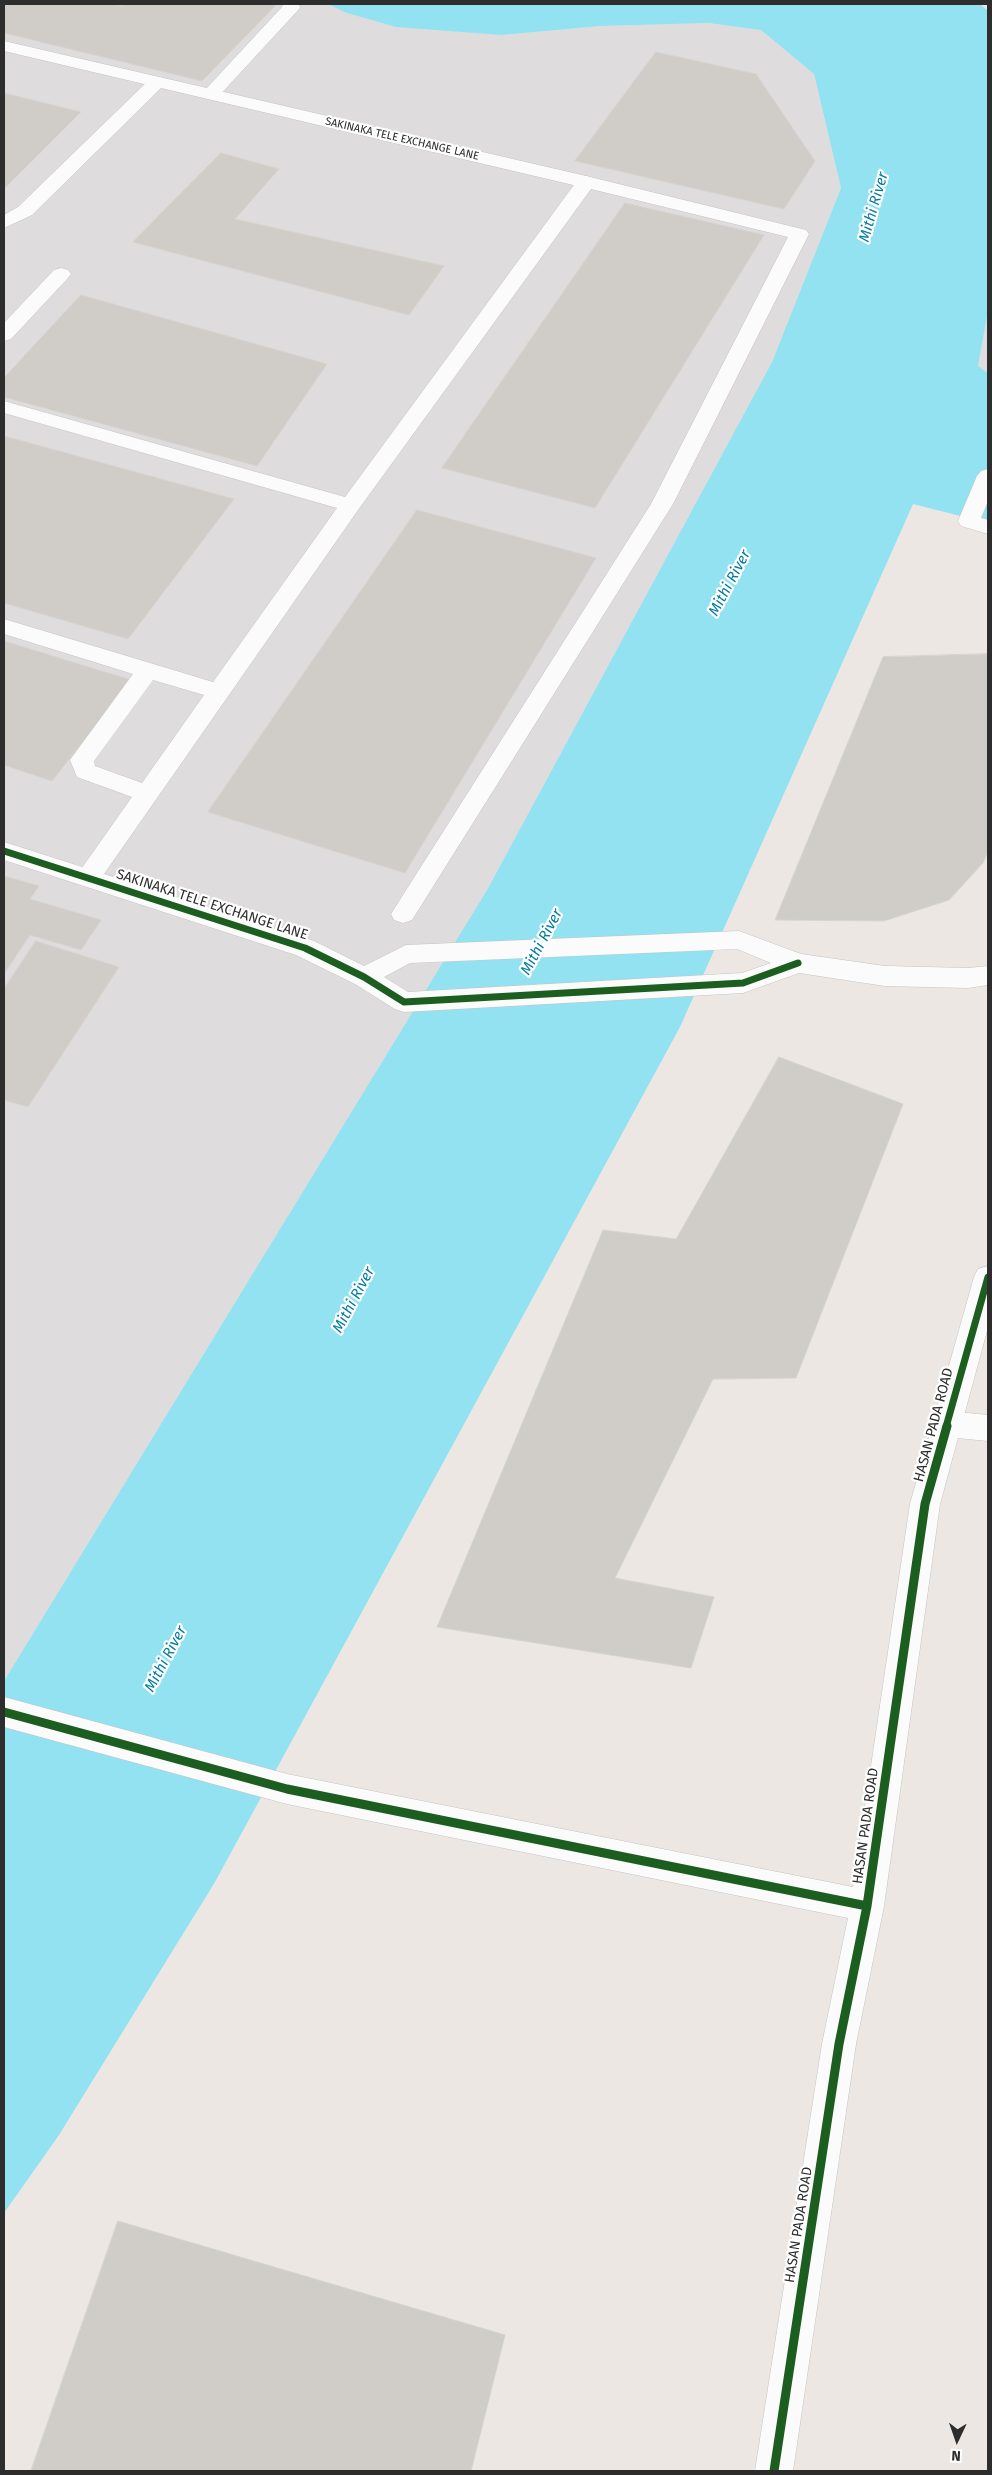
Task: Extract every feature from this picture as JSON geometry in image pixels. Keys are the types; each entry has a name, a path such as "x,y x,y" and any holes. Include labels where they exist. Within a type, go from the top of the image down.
{"street":[{"path":"211,94 291,8 291,4"},
{"name":"SAKINAKA TELE EXCHANGE LANE","path":"4,46 586,182 799,234 662,504 403,914"},
{"path":"4,222 25,210 157,82"},
{"path":"88,878 350,505 586,182"},
{"path":"4,334 61,274"},
{"path":"4,408 350,505"},
{"path":"988,476 970,521 988,527"},
{"path":"4,626 219,692"},
{"path":"147,794 85,771 82,760 148,670"},
{"name":"SAKINAKA TELE EXCHANGE LANE","path":"4,851 305,948 364,977 404,1002 743,983 798,963"},
{"path":"364,977 406,954 740,940 798,963 885,976 968,978 988,976"},
{"name":"HASAN PADA ROAD","path":"774,2471 839,2044 867,1906 925,1504 986,1293"},
{"path":"947,1424 988,1428"},
{"path":"4,1712 287,1789 867,1906"}],"shaded area":[{"path":"4,4 328,4 344,12 502,35 600,26 708,23 761,30 814,74 841,188 772,362 487,890 4,1681"},
{"path":"988,311 988,373 978,366"}],"water":[{"name":"Mithi River","path":"328,4 980,4 988,11 988,311 978,366 988,373 988,523 913,504 680,1027 215,1882 59,2135 4,2213 4,1681 487,890 772,362 841,188 814,74 761,30 708,23 600,26 502,35 396,27 344,12"}],"building":[{"path":"4,4 113,4 122,6 124,4 277,4 202,81 4,33"},
{"path":"656,52 756,74 815,161 784,209 575,161"},
{"path":"4,93 81,112 4,189"},
{"path":"221,153 279,169 235,219 444,266 409,315 133,242"},
{"path":"625,203 764,235 595,508 442,468"},
{"path":"81,295 327,364 257,466 4,397 4,378"},
{"path":"4,436 234,499 128,639 4,603"},
{"path":"417,510 596,558 405,873 208,812"},
{"path":"4,641 131,680 52,781 4,765"},
{"path":"988,654 988,851 983,863 949,900 884,921 775,920 883,657"},
{"path":"4,876 39,886 30,899 101,920 81,950 30,935 4,974"},
{"path":"36,941 119,967 28,1107 4,1100 4,989"},
{"path":"779,1057 903,1104 796,1378 713,1379 615,1578 714,1597 691,1668 437,1627 603,1230 676,1239"},
{"path":"118,2221 505,2335 471,2471 31,2471"}],"cycle path":[{"path":"4,851 305,948 364,977 404,1002 743,983 798,963"},
{"path":"774,2471 839,2044 867,1906 925,1504 988,1277"},
{"path":"4,1712 287,1789 867,1906"}]}
